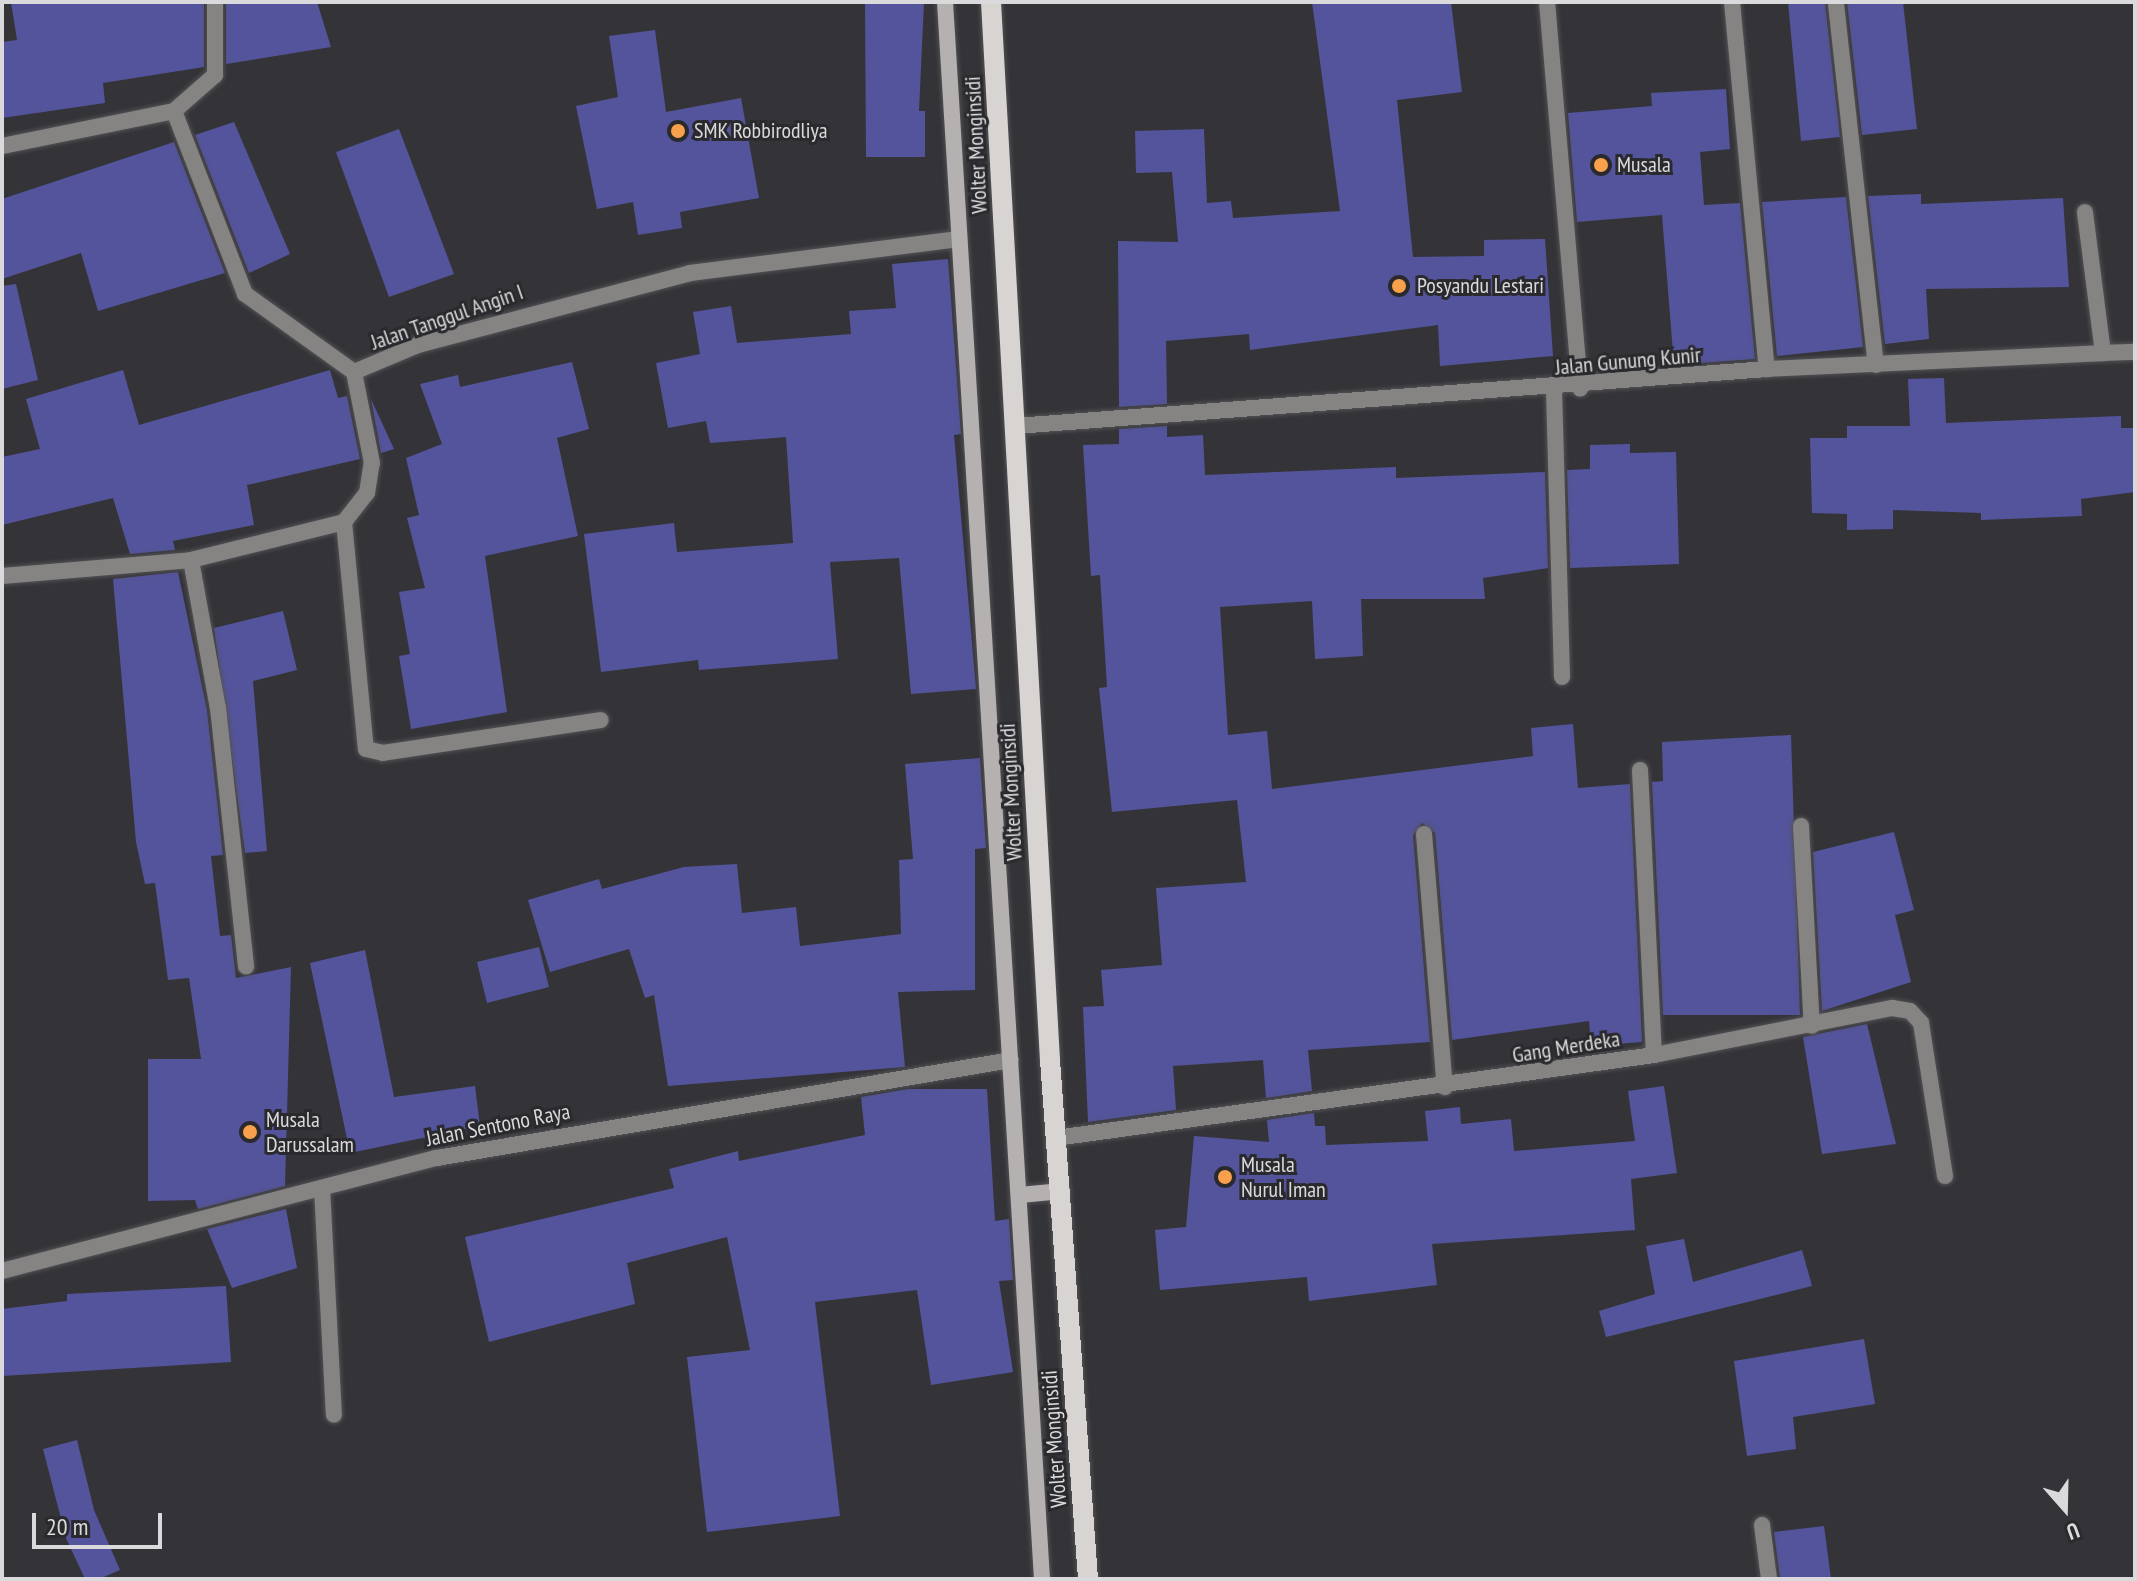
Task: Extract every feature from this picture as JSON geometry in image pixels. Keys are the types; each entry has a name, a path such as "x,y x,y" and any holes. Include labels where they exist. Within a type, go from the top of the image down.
{"main road":[{"name":"Wolter Monginsidi","path":"945,2 1042,1579"},
{"name":"Wolter Monginsidi","path":"991,2 1056,1138 1088,1579"},
{"path":"1020,1195 1062,1191"}],"street":[{"path":"2,146 174,111 215,75 215,2"},
{"path":"1547,2 1580,389"},
{"path":"1732,2 1767,369"},
{"path":"1836,4 1876,365"},
{"path":"174,111 245,294 354,372"},
{"path":"2085,212 2103,353"},
{"name":"Jalan Tanggul Angin I","path":"344,522 367,493 372,463 354,372 418,345 615,288 784,258 959,239"},
{"name":"Jalan Gunung Kunir","path":"1016,426 1580,389 1767,369 2135,352"},
{"path":"1554,390 1562,677"},
{"path":"2,576 191,560 344,522 366,749 383,753 601,720"},
{"path":"191,560 218,708 246,966"},
{"path":"1640,770 1654,1055"},
{"path":"1801,826 1812,1026"},
{"path":"1424,834 1445,1087"},
{"name":"Gang Merdeka","path":"1056,1138 1445,1087 1654,1055 1892,1008 1910,1011 1921,1023 1945,1176"},
{"name":"Jalan Sentono Raya","path":"2,1271 322,1188 503,1145 1011,1060"},
{"path":"322,1188 334,1415"},
{"path":"1762,1525 1769,1579"}],"building":[{"path":"11,2 204,2 204,67 103,83 105,103 2,118 2,42 17,40"},
{"path":"226,2 317,2 331,47 226,64"},
{"path":"865,2 924,2 919,111 925,111 925,157 866,157"},
{"path":"1312,2 1451,2 1462,92 1397,100 1413,257 1484,256 1484,240 1545,239 1553,356 1440,366 1438,325 1250,350 1249,334 1166,341 1167,404 1119,407 1118,241 1178,242 1172,172 1136,173 1135,131 1204,129 1207,203 1231,201 1233,218 1340,211"},
{"path":"1788,2 1825,2 1840,137 1801,141"},
{"path":"1847,2 1903,2 1917,129 1862,135"},
{"path":"655,30 666,112 741,98 759,198 680,212 682,228 638,235 633,202 597,209 576,106 618,97 609,36"},
{"path":"1726,89 1730,149 1700,152 1704,205 1740,203 1755,359 1674,365 1662,215 1577,222 1568,113 1652,106 1651,93"},
{"path":"234,122 290,254 249,273 195,135"},
{"path":"399,129 454,274 389,297 336,152"},
{"path":"174,142 225,273 98,311 81,253 2,279 2,199"},
{"path":"1921,194 1921,204 2063,198 2069,287 1926,289 1929,339 1885,344 1868,196"},
{"path":"1846,197 1863,347 1777,356 1762,202"},
{"path":"948,259 961,434 954,435 976,689 911,694 899,558 830,562 838,659 699,670 698,660 601,672 584,534 674,523 677,552 793,543 786,437 710,443 706,421 668,428 656,363 700,354 693,312 731,306 737,343 851,334 849,311 896,308 892,264"},
{"path":"16,284 38,380 2,389 2,286"},
{"path":"572,362 589,429 557,438 578,536 485,556 507,712 411,729 399,656 410,654 399,592 425,588 407,518 419,515 406,458 442,444 420,384 458,375 460,387"},
{"path":"123,370 139,425 330,370 338,398 347,396 360,459 247,485 254,525 173,541 175,550 130,554 113,498 2,525 2,457 40,449 26,399"},
{"path":"1944,378 1946,423 2121,416 2121,428 2135,428 2135,492 2081,499 2082,516 1981,520 1981,513 1893,510 1893,529 1847,530 1847,514 1812,513 1810,438 1847,438 1847,426 1910,426 1908,379"},
{"path":"371,399 394,449 381,453"},
{"path":"1167,426 1167,437 1203,435 1205,475 1396,467 1396,478 1545,472 1548,568 1483,578 1485,599 1361,599 1363,656 1315,659 1312,601 1220,607 1228,735 1267,731 1272,789 1533,756 1531,728 1573,724 1578,788 1630,784 1642,1042 1591,1046 1589,1021 1452,1040 1435,833 1422,823 1413,835 1430,1042 1308,1050 1312,1091 1266,1098 1263,1060 1173,1066 1176,1110 1088,1122 1083,1007 1104,1006 1101,970 1162,965 1156,888 1246,882 1237,800 1112,812 1099,688 1107,687 1100,575 1091,576 1083,445 1119,444 1119,429"},
{"path":"1630,444 1630,453 1676,452 1679,564 1570,568 1567,470 1590,469 1590,445"},
{"path":"178,572 207,710 223,855 211,856 220,936 231,935 236,978 291,967 285,1186 198,1209 195,1200 148,1201 148,1059 201,1059 189,978 168,980 155,883 145,884 136,842 113,579"},
{"path":"283,611 297,670 253,681 267,851 245,853 214,628"},
{"path":"1791,735 1800,1015 1663,1015 1652,782 1663,781 1662,742"},
{"path":"980,758 986,848 975,849 975,990 898,992 905,1067 668,1086 654,995 645,998 629,949 550,972 528,900 599,879 602,889 684,867 737,864 742,913 796,907 800,946 901,934 899,860 913,859 905,764"},
{"path":"1894,832 1914,910 1895,915 1911,982 1822,1011 1813,852"},
{"path":"539,947 549,987 487,1003 477,962"},
{"path":"365,950 394,1097 475,1086 480,1126 350,1153 310,963"},
{"path":"1867,1024 1896,1144 1822,1154 1803,1037"},
{"path":"1664,1086 1677,1173 1631,1179 1635,1230 1432,1244 1437,1285 1309,1301 1307,1277 1160,1290 1155,1230 1186,1227 1194,1136 1269,1142 1267,1120 1314,1113 1315,1126 1325,1126 1326,1145 1428,1141 1425,1111 1460,1107 1461,1124 1511,1119 1514,1151 1635,1141 1628,1091"},
{"path":"908,1089 987,1089 995,1221 1009,1219 1013,1280 999,1281 1013,1372 931,1385 917,1290 815,1302 840,1516 707,1532 687,1357 750,1350 727,1237 627,1263 635,1304 489,1342 465,1237 674,1188 669,1169 738,1151 739,1161 865,1135 861,1097"},
{"path":"286,1209 297,1268 232,1288 207,1229"},
{"path":"1684,1239 1693,1282 1802,1250 1812,1286 1606,1337 1599,1311 1655,1294 1646,1246"},
{"path":"226,1286 231,1362 2,1376 2,1309 67,1301 67,1294"},
{"path":"1864,1339 1875,1404 1793,1417 1796,1449 1747,1456 1734,1361"},
{"path":"77,1440 94,1510 120,1570 99,1579 85,1579 66,1538 43,1449"},
{"path":"1824,1526 1831,1579 1780,1579 1774,1532"}],"place":[{"name":"SMK Robbirodliya","path":"678,131"},
{"name":"Musala","path":"1601,165"},
{"name":"Posyandu Lestari","path":"1399,286"},
{"name":"Musala Darussalam","path":"250,1132"},
{"name":"Musala Nurul Iman","path":"1225,1177"}]}
